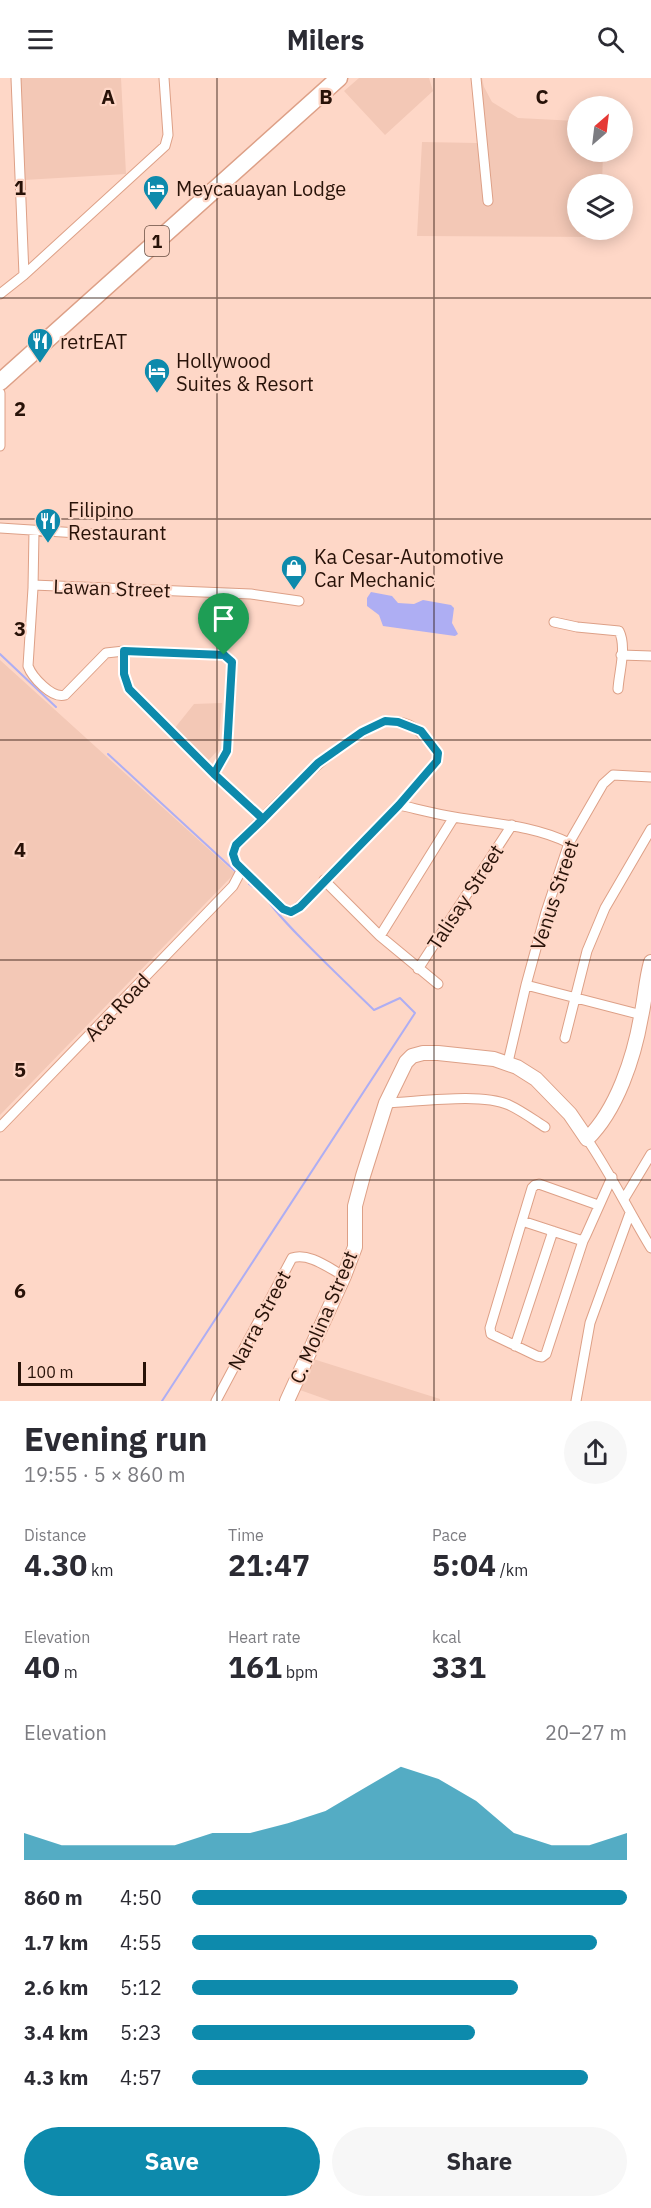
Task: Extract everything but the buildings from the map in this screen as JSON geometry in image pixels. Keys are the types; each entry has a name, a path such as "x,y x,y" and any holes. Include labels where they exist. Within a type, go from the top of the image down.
{"highway":[{"name":"1","path":"0,382 339,78"}],"street":[{"path":"16,78 24,275"},
{"path":"0,294 24,275 165,146 168,135 164,78"},
{"path":"476,78 488,201"},
{"path":"0,393 0,446"},
{"path":"0,528 109,536"},
{"path":"34,531 28,666 31,673 59,697 65,695 106,653 124,651 229,657 232,662 227,751 214,774"},
{"name":"Lawan Street","path":"33,585 251,594 299,601"},
{"path":"554,622 619,631 621,655 618,689"},
{"path":"124,651 124,674 129,689 214,774 263,819"},
{"path":"621,655 651,656"},
{"path":"385,721 398,722 421,731 438,753 437,761 399,805 300,907 288,912 236,863 233,854 236,845 318,763 362,732 385,721"},
{"name":"Venus Street","path":"508,1062 546,912 568,843 603,784 614,775 651,777"},
{"path":"399,805 454,817 512,825 553,836 568,843"},
{"path":"380,936 454,817"},
{"name":"Talisay Street","path":"418,969 512,825"},
{"path":"565,1038 587,951 604,908 651,830"},
{"name":"Aca Road","path":"0,1127 233,886 242,869"},
{"path":"324,880 380,936 438,984"},
{"path":"651,962 649,985 635,1049 625,1076 600,1122 587,1139 612,1176 651,1248"},
{"path":"526,985 642,1015"},
{"name":"C. Molina Street","path":"287,1401 355,1248 355,1206 386,1103 406,1062 416,1054 438,1053 508,1062 536,1079 570,1114 587,1139"},
{"path":"386,1103 493,1100 508,1105 545,1127"},
{"path":"624,1199 651,1154"},
{"path":"598,1205 539,1184 532,1188 489,1332 537,1356 542,1357 546,1354 583,1241 612,1176"},
{"path":"576,1401 590,1323 630,1213"},
{"path":"522,1221 583,1241"},
{"path":"515,1346 554,1231"},
{"name":"Narra Street","path":"216,1401 292,1258 307,1257 344,1276"}],"shaded area":[{"path":"18,78 121,78 126,174 24,180"},
{"path":"359,78 429,78 433,91 385,135 344,91"},
{"path":"471,78 482,78 492,102 518,118 567,120 567,162 603,162 602,174 567,174 567,237 417,236 422,142 477,143"},
{"path":"0,660 235,873 0,1115"},
{"path":"222,703 218,750 207,762 174,729 194,704"},
{"path":"310,1358 440,1399 440,1401 331,1401 297,1389"}],"water":[{"path":"371,592 392,596 398,603 414,604 423,600 451,605 454,608 452,623 458,634 455,636 383,626 379,615 367,606 367,598"}],"waterway":[{"path":"0,654 56,707"},
{"path":"108,754 236,872"},
{"path":"249,884 253,887 257,886"},
{"path":"162,1401 415,1013 400,998 374,1010 297,934 266,896"}],"place":[{"name":"Meycauayan Lodge","path":"156,211"},
{"name":"retrEAT","path":"40,364"},
{"name":"Hollywood Suites & Resort","path":"157,394"},
{"name":"Filipino Restaurant","path":"48,544"},
{"name":"Ka Cesar-Automotive Car Mechanic","path":"294,591"}],"route":[{"path":"224,655 124,651 124,674 129,689 214,774 263,819 318,763 362,732 385,721 408,724 421,731 438,753 437,761 399,805 300,907 291,912 283,909 236,863 233,854 236,845 263,819 214,774 227,751 232,662 224,655"}]}
